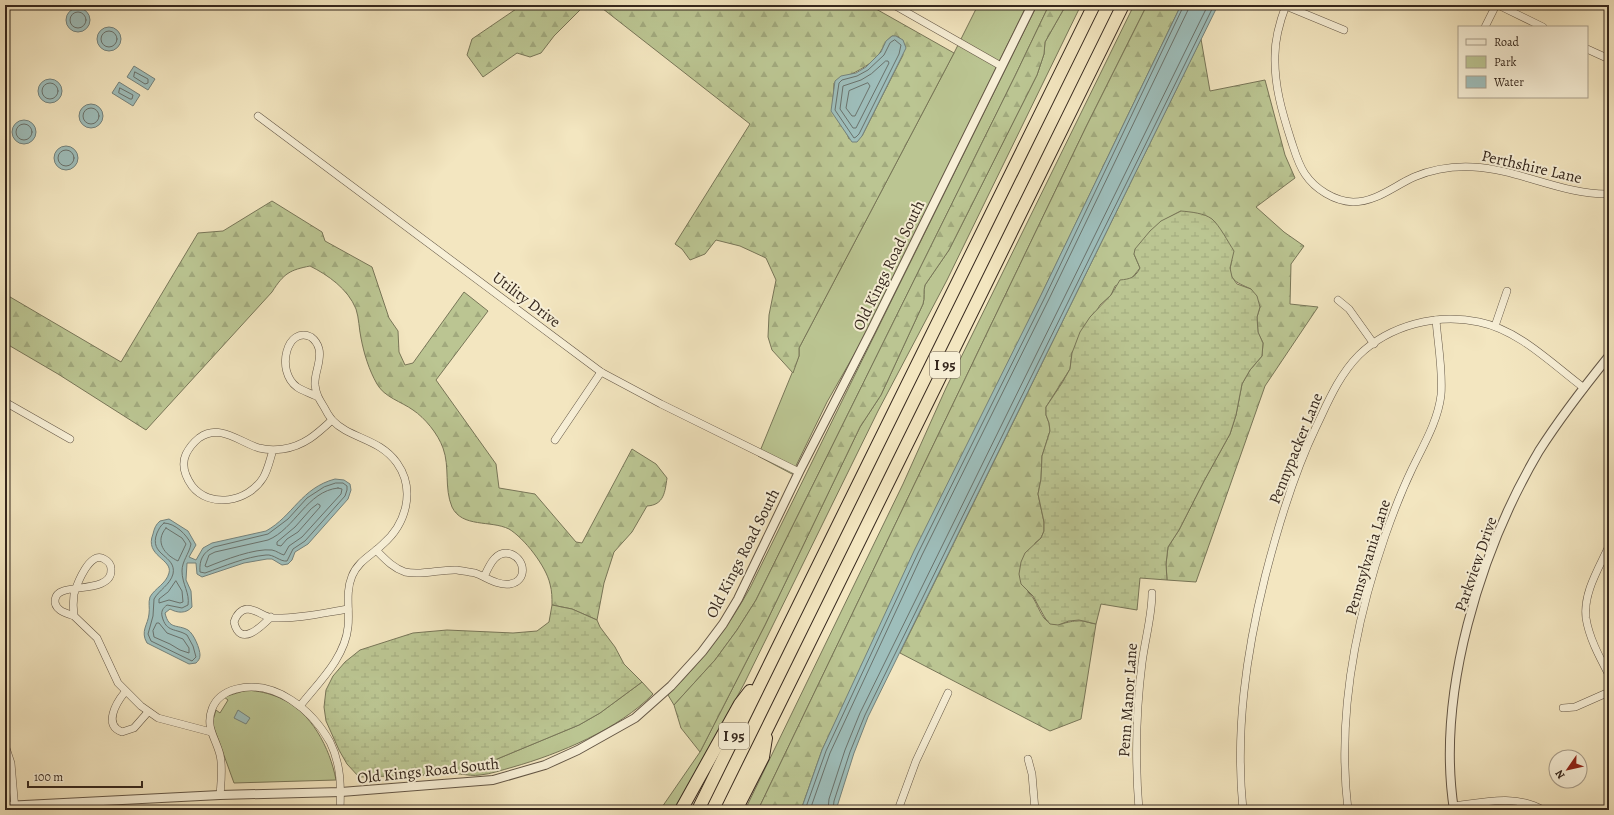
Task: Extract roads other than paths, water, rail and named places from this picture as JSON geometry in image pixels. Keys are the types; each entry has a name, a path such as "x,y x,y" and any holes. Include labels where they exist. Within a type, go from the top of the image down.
{"highway":[{"name":"I 95","path":"698,810 1094,5"},
{"name":"I 95","path":"727,810 1123,5"},
{"path":"681,810 740,704 770,663"},
{"path":"736,810 763,757 768,726"}],"street":[{"path":"894,5 1001,66"},
{"name":"Old Kings Road South","path":"5,807 15,808 220,794 341,792 471,783 510,776 545,765 578,750 635,718 677,680 702,652 723,624 753,570 799,472 872,331 1032,5"},
{"path":"1286,5 1344,30"},
{"name":"Perthshire Lane","path":"1286,5 1278,33 1275,53 1275,72 1278,94 1294,150 1301,168 1314,185 1329,195 1348,201 1362,201 1378,196 1408,180 1428,172 1462,167 1492,170 1587,193 1609,194"},
{"path":"1486,26 1497,5 1541,26"},
{"path":"1588,48 1609,59"},
{"name":"Utility Drive","path":"258,116 601,372 660,404 799,472"},
{"path":"1495,326 1507,291"},
{"path":"1338,300 1349,309 1374,344"},
{"name":"Pennypacker Lane","path":"1243,810 1240,765 1240,732 1243,693 1254,625 1273,546 1289,493 1308,443 1326,406 1350,365 1374,344 1402,329 1419,323 1436,320 1471,320 1495,326 1524,342 1584,388"},
{"name":"Pennsylvania Lane","path":"1348,810 1344,763 1344,735 1349,688 1355,652 1365,603 1384,538 1399,498 1428,436 1439,405 1441,379 1436,320"},
{"path":"300,706 324,676 342,649 348,626 347,597 352,576 361,562 390,538 401,521 407,498 405,483 397,464 382,448 342,428 332,420 316,396 315,375 319,360 319,348 314,339 300,336 291,342 287,349 285,357 285,370 296,387 316,396"},
{"name":"Parkview Drive","path":"1454,808 1450,776 1452,719 1460,666 1472,612 1490,556 1521,485 1552,432 1609,356"},
{"path":"555,440 601,372"},
{"path":"5,402 70,439"},
{"path":"273,450 266,472 260,482 246,494 232,499 218,500 199,492 189,481 184,467 184,460 190,447 198,439 210,432 225,433 253,446 273,450 302,444 318,433 332,420"},
{"path":"1609,546 1590,590 1586,612 1590,632 1609,675"},
{"path":"376,550 392,566 406,572 422,573 456,570 475,573 484,577 505,585 512,584 519,580 523,576 523,569 520,561 514,556 506,553 500,554 493,560 484,577"},
{"path":"74,616 73,601 76,589 86,567 93,559 100,557 108,562 111,569 111,573 107,580 99,584 76,589 61,592 57,594 54,601 60,610 74,616 97,638 118,683 148,712 164,720 210,732"},
{"name":"Penn Manor Lane","path":"1139,810 1136,765 1137,710 1152,593"},
{"path":"271,618 252,634 242,633 237,629 234,622 238,614 247,609 271,618 292,617 348,609"},
{"path":"220,794 222,769 220,756 210,732 210,718 216,701 224,693 235,689 251,687 268,689 279,693 300,706 319,725 330,743 338,764 341,792 340,810"},
{"path":"126,692 113,712 111,720 113,727 116,730 122,732 134,728 148,712"},
{"path":"1563,708 1575,707 1609,692"},
{"path":"898,810 916,761 948,694"},
{"path":"5,745 11,763 15,808"},
{"path":"1028,759 1032,774 1035,810"},
{"path":"1454,808 1495,800 1511,800 1526,803 1543,810"}],"water":[{"path":"1181,5 1218,5 868,717 854,753 836,810 801,810 822,750 914,551 1041,295"},
{"path":"78,8 87,11 90,20 87,29 78,32 69,29 66,20 69,11"},
{"path":"109,27 118,30 121,39 118,48 109,51 100,48 97,39 100,30"},
{"path":"892,36 896,36 903,40 906,48 862,136 857,142 852,142 831,111 835,81 841,76 856,73 866,67 881,52 886,41"},
{"path":"134,66 155,79 148,90 127,77"},
{"path":"50,79 59,82 62,91 59,100 50,103 41,100 38,91 41,82"},
{"path":"119,82 140,95 133,106 112,93"},
{"path":"91,104 100,107 103,116 100,125 91,128 82,125 79,116 82,107"},
{"path":"24,120 33,123 36,132 33,141 24,144 15,141 12,132 15,123"},
{"path":"66,146 75,149 78,158 75,167 66,170 57,167 54,158 57,149"},
{"path":"335,479 344,480 350,484 351,490 348,499 308,544 295,552 292,560 288,564 282,565 272,559 267,559 244,563 202,577 197,574 196,563 187,563 186,580 191,591 192,607 184,612 178,612 170,609 165,613 171,624 188,630 192,635 200,652 200,658 196,663 189,664 147,643 144,631 149,614 150,597 168,577 169,573 167,564 152,547 151,541 153,532 160,521 169,519 188,531 196,545 189,557 196,560 203,548 212,543 266,531 283,518 305,495 323,483"},
{"path":"238,710 250,718 246,724 234,718"}]}
